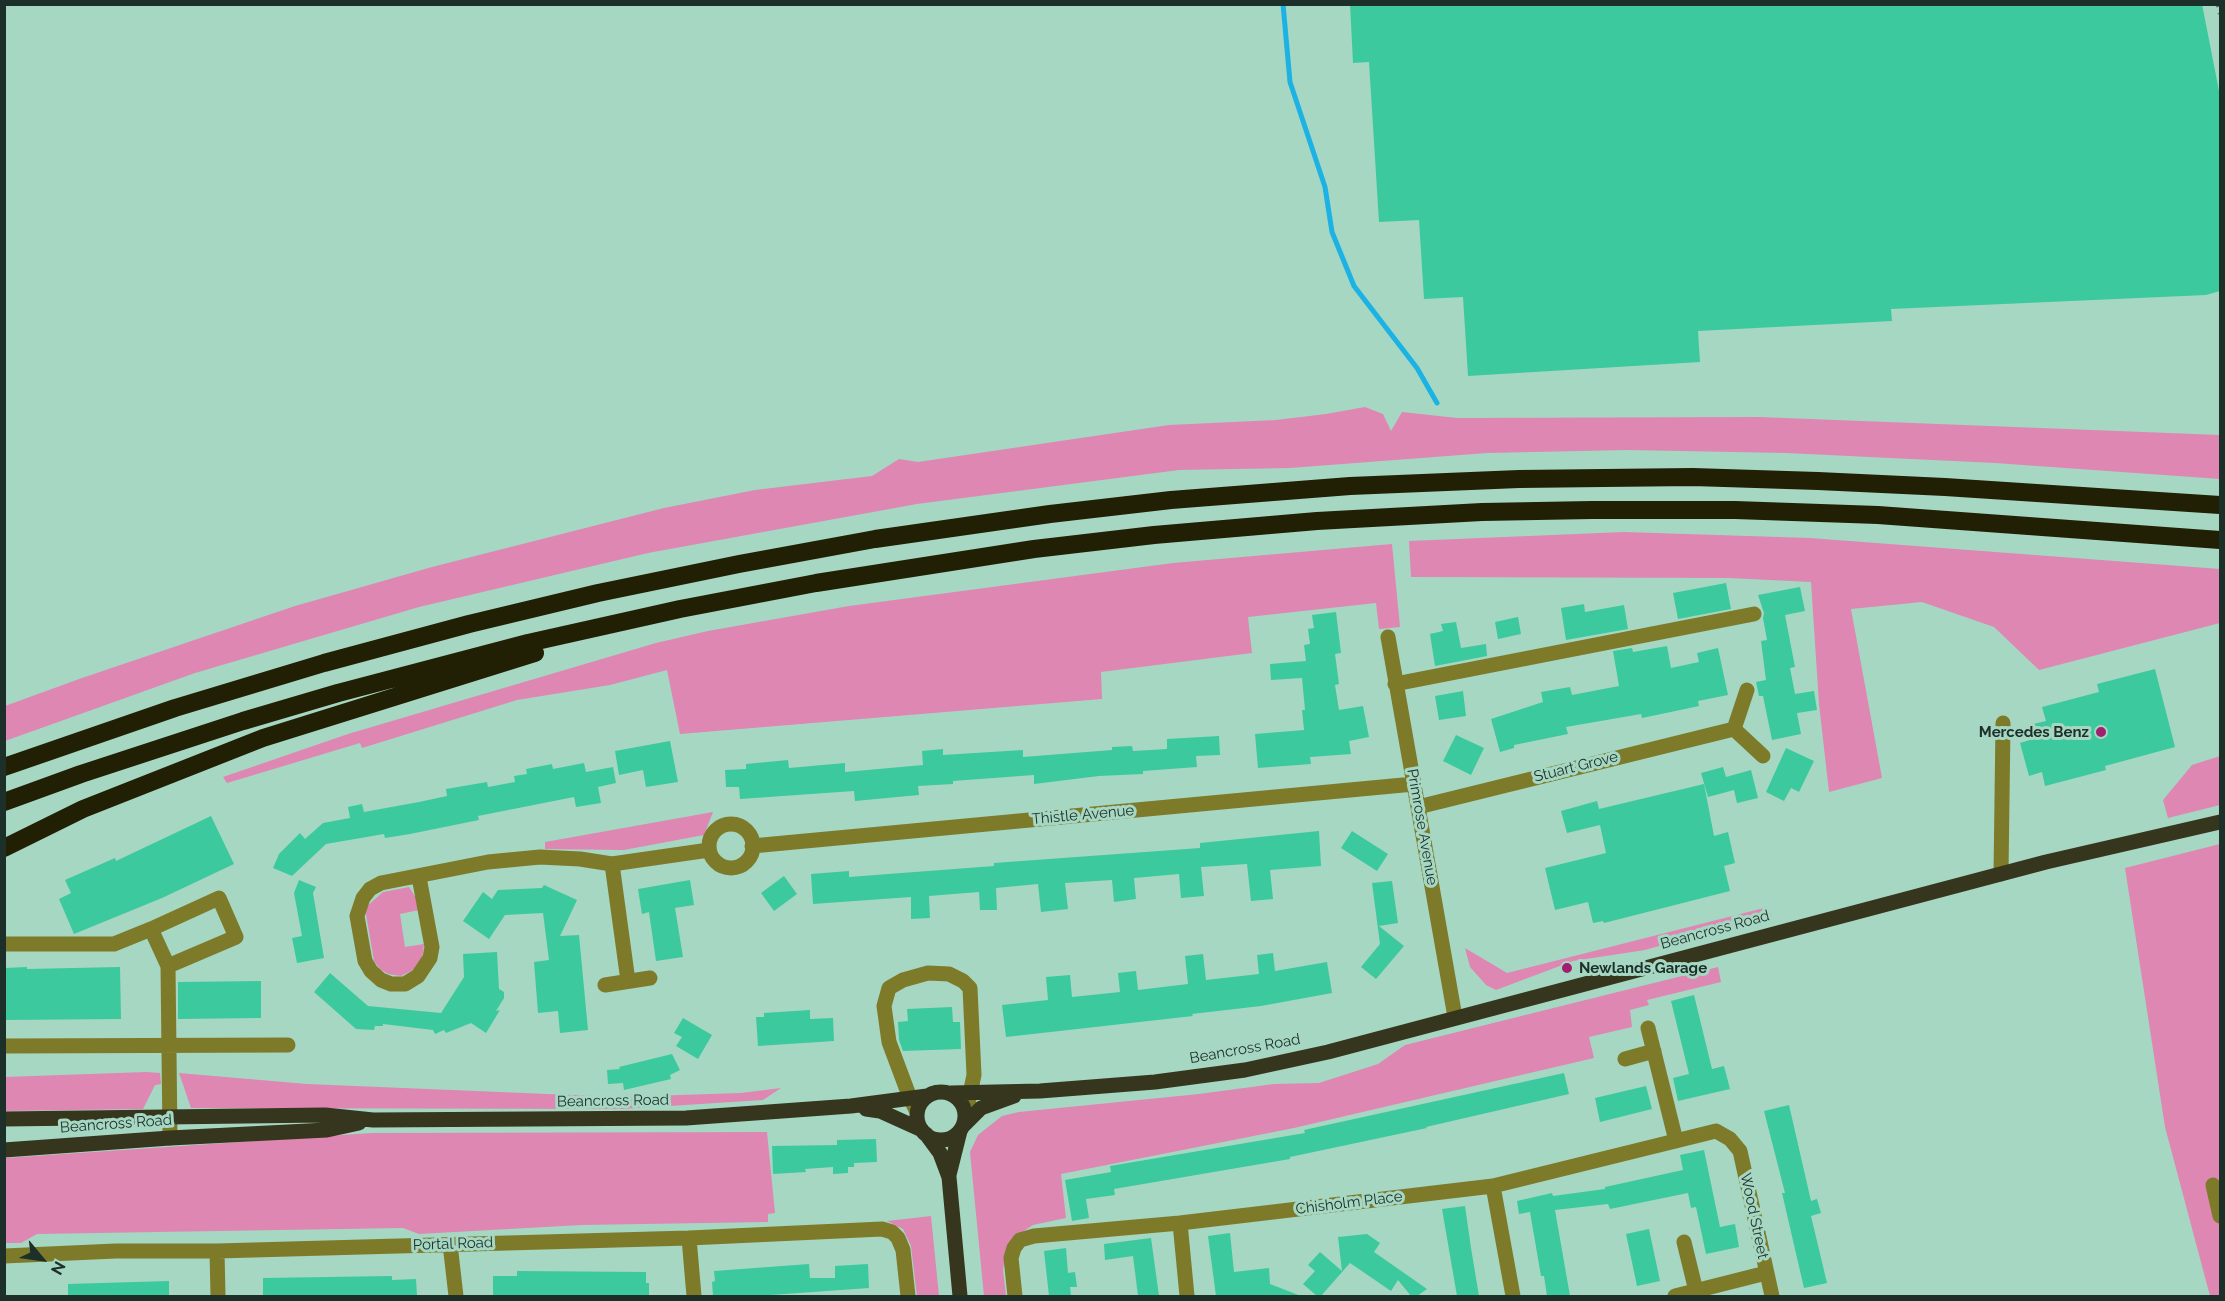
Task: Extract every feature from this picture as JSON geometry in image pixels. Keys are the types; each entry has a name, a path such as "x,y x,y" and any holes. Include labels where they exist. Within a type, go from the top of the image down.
{"highway":[{"path":"4,767 175,708 284,675 406,640 531,609 661,579 837,546 1050,514 1161,501 1350,486 1519,479 1615,478 1734,478 1859,483 2220,505"},
{"path":"4,802 161,748 338,693 528,643 680,609 839,579 1034,549 1154,535 1317,521 1482,512 1725,510 1866,514 2220,540"},
{"path":"4,848 83,809 263,738 680,609"}],"main road":[{"name":"Beancross Road","path":"4,1119 325,1115 374,1120 686,1118 852,1106 914,1105 939,1091 951,1093 1040,1091 1155,1082 1245,1070 1328,1052 2001,874 2220,822"},
{"name":"Beancross Road","path":"963,1124 981,1108 1007,1097 1040,1091"},
{"path":"949,1178 963,1124 961,1101 951,1093"},
{"path":"914,1105 919,1124 940,1153 949,1178 960,1296"},
{"name":"Beancross Road","path":"852,1106 880,1111 924,1132"},
{"name":"Beancross Road","path":"4,1150 327,1130 374,1120"},
{"path":"924,1132 931,1138 944,1140 955,1136 963,1124"}],"street":[{"path":"1395,684 1754,614"},
{"name":"Primrose Avenue","path":"1388,637 1455,1017"},
{"path":"1747,690 1734,729 1763,756"},
{"path":"2001,874 2004,723"},
{"name":"Stuart Grove","path":"1418,807 1734,729"},
{"name":"Thistle Avenue","path":"752,846 1414,784"},
{"path":"736,824 745,829 750,836 752,846 747,860 733,867 717,863 709,850 709,841 719,827 736,824"},
{"path":"419,877 432,947 430,958 418,976 405,984 391,984 381,980 365,961 357,916 358,907 370,889 381,883 488,862 540,857 580,859 612,864 709,850"},
{"path":"612,864 628,981"},
{"path":"4,944 114,944 151,930 219,898 236,937 168,966"},
{"path":"151,930 168,966 170,1138"},
{"path":"914,1105 889,1042 884,1006 889,988 903,981 928,973 950,974 970,988 974,1075 963,1124"},
{"path":"605,985 650,978"},
{"path":"1648,1028 1676,1141"},
{"path":"4,1046 288,1045"},
{"path":"1625,1059 1653,1051"},
{"name":"Chisholm Place","path":"1015,1296 1011,1258 1014,1248 1020,1240 1034,1236 1180,1223 1493,1186 1716,1131 1730,1139"},
{"name":"Wood Street","path":"1730,1139 1740,1151 1772,1296"},
{"path":"2213,1185 2220,1216"},
{"path":"1493,1186 1513,1296"},
{"path":"1180,1223 1187,1296"},
{"name":"Portal Road","path":"4,1256 116,1251 217,1251 689,1238 882,1228 892,1232 898,1238 903,1250 908,1296"},
{"path":"689,1238 694,1296"},
{"path":"1684,1242 1696,1291"},
{"path":"450,1244 456,1296"},
{"path":"217,1251 218,1296"},
{"path":"1675,1296 1766,1273"}],"shaded area":[{"path":"1365,407 1383,414 1391,431 1402,412 1457,418 1759,417 2220,435 2220,479 1995,463 1786,453 1627,450 1487,453 1290,468 1179,470 917,504 648,553 419,607 195,673 5,741 5,706 82,678 295,606 432,567 664,508 755,490 872,476 899,459 918,462 1169,425 1276,420"},
{"path":"1624,532 1810,538 2220,569 2220,623 2039,670 1994,627 1922,602 1851,609 1882,778 1829,792 1819,704 1811,582 1729,578 1411,577 1409,541"},
{"path":"1392,544 1400,627 1379,629 1376,603 1248,617 1252,653 1101,672 1102,699 680,734 667,670 610,685 517,700 362,748 360,743 227,783 223,777 348,734 656,643 708,631 849,606 1173,563"},
{"path":"2220,756 2220,805 2168,818 2163,800 2192,765"},
{"path":"713,812 704,835 624,850 545,849 545,842"},
{"path":"2220,844 2220,1296 2210,1296 2165,1127 2125,868"},
{"path":"409,887 416,898 419,910 400,914 405,947 424,944 423,953 420,962 413,970 401,976 388,974 374,961 365,908 383,892"},
{"path":"1768,907 1771,915 1645,950 1573,961 1496,990 1486,985 1470,967 1465,948 1507,973"},
{"path":"1718,967 1721,982 1647,1000 1649,1005 1630,1010 1632,1027 1589,1037 1594,1058 1294,1128 1061,1174 1066,1218 1033,1225 1013,1238 1007,1250 1003,1269 1006,1296 984,1296 970,1152 978,1135 1002,1116 1019,1112 1274,1084 1319,1083 1378,1064 1405,1045"},
{"path":"160,1073 161,1084 155,1085 143,1109 5,1111 5,1077"},
{"path":"179,1073 307,1084 620,1097 741,1093 781,1088 763,1100 622,1109 191,1108"},
{"path":"767,1132 775,1213 768,1214 768,1222 581,1225 419,1234 403,1228 37,1234 21,1243 5,1243 5,1158 372,1133"},
{"path":"931,1216 939,1296 917,1296 911,1246 903,1229 887,1221"}],"building":[{"path":"1350,4 2202,4 2220,96 2220,291 2206,295 1891,309 1892,321 1698,331 1700,362 1468,376 1463,297 1424,299 1419,220 1379,222 1369,62 1353,63"},
{"path":"1726,583 1731,609 1678,619 1673,593"},
{"path":"1800,587 1805,611 1785,615 1795,667 1790,668 1795,694 1814,691 1817,710 1797,713 1801,734 1772,740 1763,696 1759,696 1756,682 1766,680 1761,641 1767,640 1764,613 1758,595"},
{"path":"1584,604 1585,612 1624,605 1628,629 1566,640 1561,608"},
{"path":"1336,612 1341,653 1335,654 1339,684 1335,685 1339,710 1363,706 1369,737 1349,741 1351,754 1310,757 1311,764 1258,768 1255,734 1304,730 1302,678 1271,680 1270,664 1306,661 1304,645 1310,644 1308,629 1314,628 1312,615"},
{"path":"1518,617 1521,634 1498,639 1495,622"},
{"path":"1456,622 1461,648 1486,644 1487,656 1435,666 1430,634 1443,631 1441,624"},
{"path":"1667,646 1671,668 1699,662 1697,653 1718,648 1728,695 1698,701 1699,706 1642,718 1641,714 1566,727 1568,734 1514,745 1514,748 1500,752 1491,719 1543,702 1541,692 1570,687 1572,695 1619,686 1613,651 1632,648 1633,652"},
{"name":"Mercedes Benz","path":"2155,669 2175,747 2105,766 2106,770 2045,786 2042,772 2029,776 2020,743 2033,739 2029,725 2046,721 2042,707 2099,692 2097,684"},
{"path":"1463,691 1466,716 1439,720 1435,696"},
{"path":"1456,735 1484,748 1471,775 1443,761"},
{"path":"1219,736 1220,755 1196,756 1197,767 1143,771 1143,774 1099,776 1034,784 1034,775 953,781 953,784 918,786 919,795 855,801 854,791 740,799 739,787 726,787 725,770 746,769 746,764 788,760 789,768 845,763 845,772 923,765 922,751 943,749 943,755 1023,750 1023,757 1112,750 1112,747 1132,746 1133,751 1167,749 1167,739"},
{"path":"670,741 678,782 646,787 643,770 619,775 615,751"},
{"path":"1786,748 1814,761 1799,792 1791,788 1784,801 1766,792"},
{"path":"584,763 586,772 613,767 616,783 598,787 601,803 576,807 574,797 478,816 479,820 410,834 385,838 384,834 326,844 292,876 273,868 279,854 300,833 305,839 323,823 350,818 348,807 362,804 364,812 419,802 447,796 446,789 487,782 488,787 515,782 514,776 527,774 526,769 552,764 553,769"},
{"path":"1723,767 1726,777 1751,770 1758,798 1737,803 1734,790 1708,797 1701,773"},
{"path":"1704,784 1714,836 1728,832 1735,863 1724,866 1730,891 1604,923 1603,921 1593,923 1588,902 1555,910 1545,868 1606,853 1600,825 1567,833 1561,811 1597,801 1599,809"},
{"path":"211,816 234,864 162,898 74,934 59,899 71,893 65,880 115,858 116,861"},
{"path":"1319,831 1321,866 1270,870 1273,899 1251,901 1247,864 1201,867 1204,896 1181,898 1179,874 1134,878 1136,899 1114,902 1112,880 1065,883 1068,909 1041,912 1038,884 996,888 997,910 980,910 979,892 929,896 930,918 911,919 911,897 813,904 811,874 849,871 849,877 994,866 994,863 1200,848 1200,843"},
{"path":"1352,831 1388,854 1377,871 1341,848"},
{"path":"784,876 797,894 774,911 761,893"},
{"path":"299,880 316,887 313,893 324,958 297,963 292,938 302,936 294,893"},
{"path":"690,880 694,905 675,908 683,957 656,961 649,912 642,914 638,889"},
{"path":"1392,881 1398,923 1379,926 1404,946 1376,979 1361,967 1380,944 1372,883"},
{"path":"544,885 577,900 560,936 579,935 588,1030 560,1033 558,1011 538,1013 534,962 549,960 543,913 505,915 489,939 463,921 483,892 492,899 498,890 542,888"},
{"path":"497,952 499,989 504,992 504,998 496,1011 500,1010 486,1033 471,1023 446,1033 444,1030 435,1034 433,1030 383,1024 383,1026 375,1026 374,1030 356,1029 314,992 330,973 368,1006 441,1013 464,977 463,954"},
{"path":"1273,953 1275,971 1327,962 1332,993 1261,1006 1192,1014 1193,1016 1006,1037 1002,1005 1048,1000 1046,977 1070,975 1072,997 1120,992 1118,973 1136,971 1138,990 1188,984 1185,956 1203,954 1206,980 1259,974 1257,955"},
{"path":"27,967 27,969 120,967 121,1019 4,1020 4,968"},
{"path":"261,981 261,1018 178,1019 178,982"},
{"path":"1694,995 1712,1069 1724,1066 1730,1089 1678,1101 1673,1078 1689,1074 1671,1001"},
{"path":"952,1007 953,1022 960,1022 961,1049 903,1051 899,1040 898,1022 908,1021 907,1009"},
{"path":"810,1010 810,1019 833,1018 834,1041 758,1046 756,1017 764,1017 764,1013"},
{"path":"683,1018 712,1035 698,1059 676,1046 682,1037 674,1033"},
{"path":"672,1054 680,1070 670,1075 671,1079 624,1090 623,1083 608,1084 607,1070 620,1069 619,1067"},
{"path":"1564,1073 1569,1094 1427,1128 1290,1157 1290,1159 1114,1189 1115,1195 1086,1199 1089,1218 1072,1221 1065,1180 1111,1172 1110,1166 1305,1133 1304,1130"},
{"path":"1646,1086 1652,1109 1600,1122 1595,1098"},
{"path":"1789,1105 1811,1201 1817,1199 1821,1213 1811,1216 1827,1283 1804,1288 1782,1193 1785,1193 1764,1111"},
{"path":"876,1139 877,1162 854,1163 854,1167 848,1167 848,1173 833,1174 833,1167 805,1169 806,1172 773,1174 772,1146 837,1145 837,1140"},
{"path":"1704,1150 1720,1227 1735,1224 1739,1247 1706,1254 1696,1207 1691,1208 1688,1193 1610,1209 1608,1204 1555,1210 1570,1296 1547,1296 1544,1276 1541,1276 1530,1212 1519,1214 1517,1201 1552,1193 1553,1196 1605,1189 1605,1187 1683,1170 1680,1155"},
{"path":"1465,1206 1479,1296 1457,1296 1442,1209"},
{"path":"1649,1229 1660,1281 1637,1286 1626,1234"},
{"path":"1230,1233 1234,1272 1269,1268 1270,1284 1301,1296 1216,1296 1208,1236"},
{"path":"1367,1234 1380,1243 1374,1252 1427,1289 1417,1296 1411,1296 1398,1280 1391,1291 1350,1263 1321,1296 1317,1296 1303,1284 1315,1271 1308,1265 1320,1252 1342,1271 1338,1237"},
{"path":"1151,1238 1159,1296 1138,1296 1133,1256 1105,1260 1104,1244"},
{"path":"1066,1248 1068,1273 1075,1272 1077,1287 1070,1287 1071,1296 1049,1296 1044,1251"},
{"path":"809,1264 810,1278 835,1278 835,1266 868,1264 869,1288 757,1296 713,1296 714,1271"},
{"path":"517,1271 646,1272 649,1296 493,1296 493,1276 517,1276"},
{"path":"392,1276 392,1280 416,1279 417,1296 263,1296 263,1278"},
{"path":"169,1281 169,1296 68,1296 68,1284"}],"waterway":[{"path":"1283,4 1290,82 1325,187 1332,232 1354,286 1417,368 1437,403"}],"railway":[{"path":"2218,4 2220,14"}],"place":[{"name":"Mercedes Benz","path":"2101,732"},
{"name":"Newlands Garage","path":"1567,968"}]}
